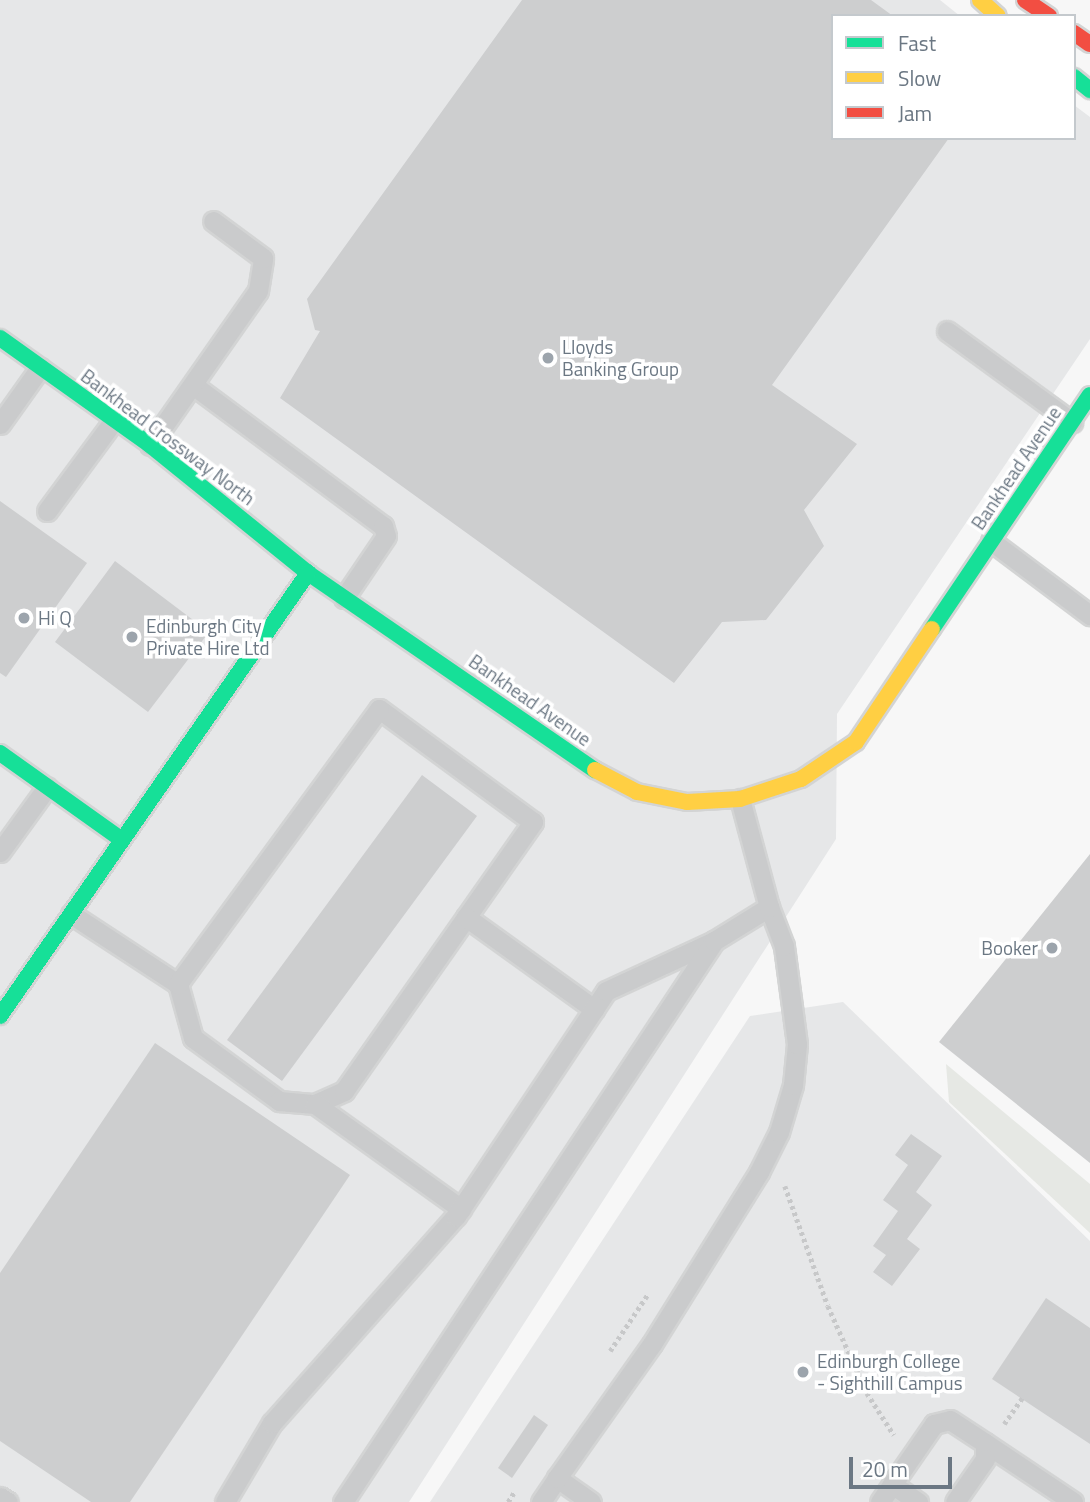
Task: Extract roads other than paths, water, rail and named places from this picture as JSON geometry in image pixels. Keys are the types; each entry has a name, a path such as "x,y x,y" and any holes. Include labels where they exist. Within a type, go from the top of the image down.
{"street":[{"path":"980,0 996,14"},
{"path":"1025,0 1046,14"},
{"path":"1076,79 1090,90"},
{"name":"Bankhead Crossway North","path":"0,338 150,445 308,573"},
{"name":"Bankhead Avenue","path":"308,573 609,780 662,799 740,799 801,779 856,742 1090,396"},
{"path":"0,1016 308,573"},
{"path":"0,754 122,840"}],"lane":[{"path":"150,445 258,291 263,258 213,222"},
{"path":"947,331 1072,422"},
{"path":"0,424 40,368"},
{"path":"193,385 383,526 386,536 344,598"},
{"path":"47,511 114,420"},
{"path":"991,541 1090,615"},
{"path":"71,914 178,984 193,1038 279,1101 315,1104 344,1091 533,822 379,709 178,984"},
{"path":"0,852 47,787"},
{"path":"541,1502 652,1344 759,1172 779,1132 793,1085 797,1044 784,946 769,907 740,799"},
{"path":"225,1502 272,1423 461,1209 606,991 714,941 769,907"},
{"path":"466,917 594,1009"},
{"path":"343,1502 714,941"},
{"path":"315,1104 461,1209"},
{"path":"880,1502 934,1424 950,1420 1073,1502"},
{"path":"955,1502 985,1459 985,1443"},
{"path":"557,1478 592,1502"},
{"path":"892,1484 918,1502"},
{"path":"0,1497 8,1502"}],"place":[{"name":"Lloyds Banking Group","path":"548,358"},
{"name":"Hi Q","path":"24,618"},
{"name":"Edinburgh City Private Hire Ltd","path":"132,637"},
{"name":"Booker","path":"1052,948"},
{"name":"Edinburgh College - Sighthill Campus","path":"803,1372"}]}
